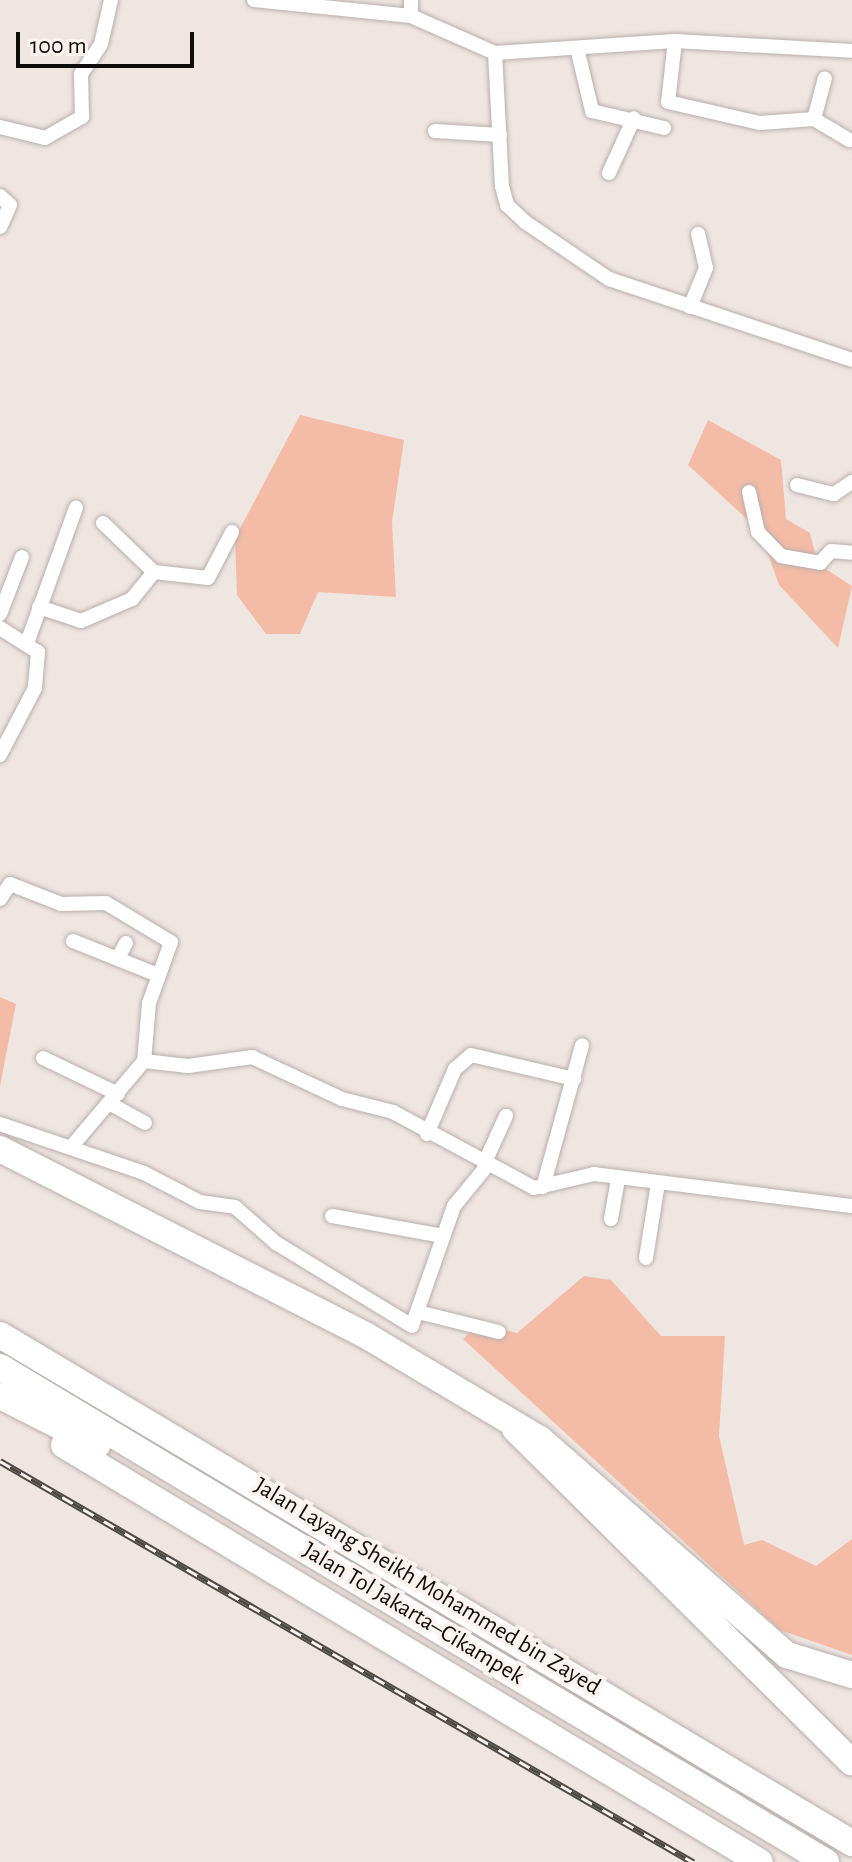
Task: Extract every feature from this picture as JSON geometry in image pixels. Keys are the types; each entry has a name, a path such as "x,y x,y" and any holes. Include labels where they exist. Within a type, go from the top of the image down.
{"highway":[{"path":"0,1149 367,1336 515,1429 550,1445 787,1655 852,1675"},
{"name":"Jalan Tol Jakarta–Cikampek","path":"0,1327 852,1825"},
{"name":"Jalan Layang Sheikh Mohammed bin Zayed","path":"0,1335 852,1843"},
{"name":"Jalan Layang Sheikh Mohammed bin Zayed","path":"0,1355 374,1570 852,1859"},
{"name":"Jalan Tol Jakarta–Cikampek","path":"0,1367 826,1862"},
{"path":"0,1396 43,1422 71,1430 798,1862"},
{"path":"43,1422 63,1444 227,1546 760,1862"},
{"path":"515,1429 852,1763"}],"street":[{"path":"0,127 45,138 82,117 81,74 101,44 111,0"},
{"path":"254,0 411,16 495,53 675,41 852,51"},
{"path":"411,0 411,16"},
{"path":"675,41 668,102 760,123 814,119 849,140"},
{"path":"577,48 592,111 634,118 664,128"},
{"path":"495,53 507,205 525,222 609,279 852,360"},
{"path":"814,119 825,78"},
{"path":"609,173 634,118"},
{"path":"435,131 500,135"},
{"path":"0,196 10,205 0,227"},
{"path":"690,307 706,268 698,234"},
{"path":"797,485 834,494 852,482"},
{"path":"749,492 758,532 781,556 820,563 831,551 852,553"},
{"path":"27,643 76,508"},
{"path":"103,523 154,572 208,578 232,532"},
{"path":"0,614 22,557"},
{"path":"39,607 72,621 90,619 132,599 154,572"},
{"path":"0,628 38,652 35,688 0,755"},
{"path":"0,899 10,884 61,904 106,903 171,940 158,975 144,1061 71,1147"},
{"path":"73,941 158,975"},
{"path":"118,958 126,943"},
{"path":"543,1187 582,1045"},
{"path":"427,1134 455,1069 471,1055 574,1079"},
{"path":"144,1061 188,1066 252,1057 342,1099 393,1112 485,1165 543,1187 594,1174 852,1206"},
{"path":"43,1058 114,1099 145,1123"},
{"path":"0,1124 71,1147 200,1202 235,1207 276,1243 407,1325 416,1325 443,1236 460,1196 485,1165 506,1116"},
{"path":"611,1219 618,1179"},
{"path":"646,1258 658,1183"},
{"path":"332,1216 443,1236"},
{"path":"422,1313 499,1332"}],"shaded area":[{"path":"300,415 404,440 392,522 396,597 318,592 300,634 266,634 237,595 235,538"},
{"path":"708,420 781,460 786,519 810,533 818,564 852,586 838,648 779,585 760,531 688,465"},
{"path":"0,997 16,1004 0,1086"},
{"path":"584,1276 611,1280 661,1336 725,1336 719,1436 744,1545 762,1540 816,1566 852,1539 852,1655 780,1630 463,1339 479,1324 517,1333"}],"railway":[{"path":"0,1461 693,1862"}]}
